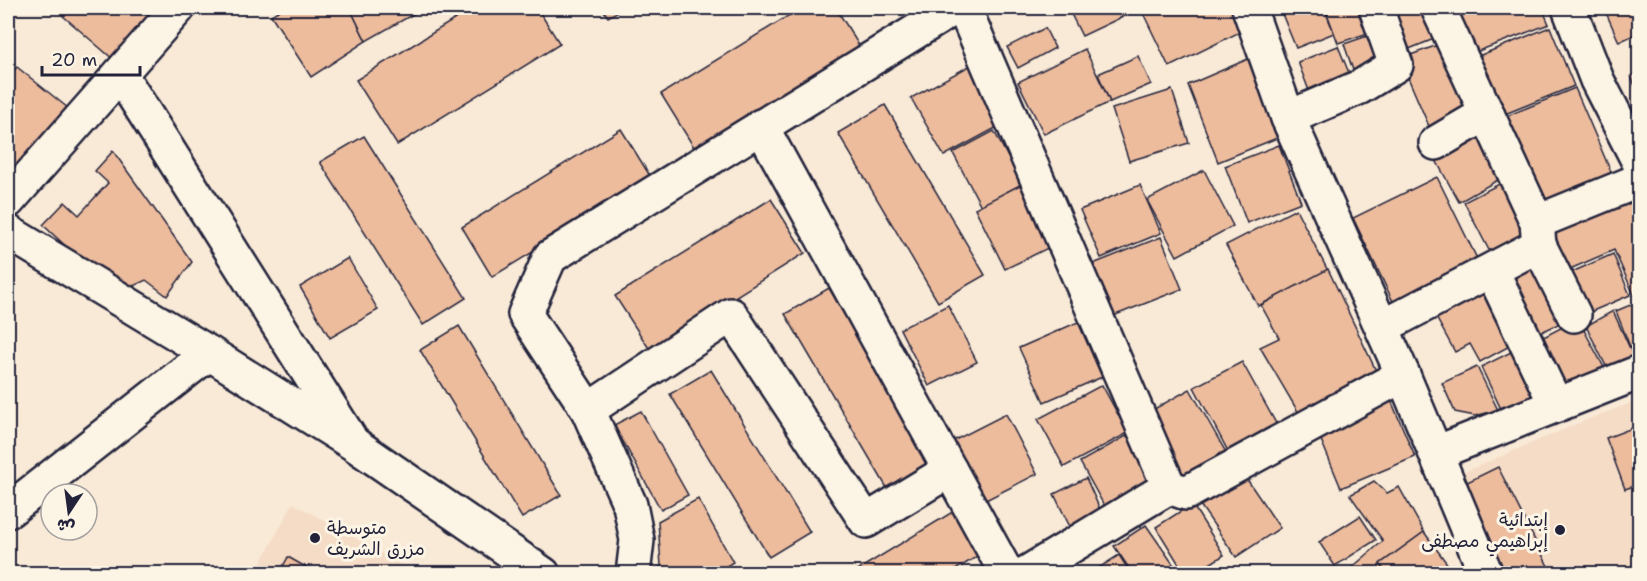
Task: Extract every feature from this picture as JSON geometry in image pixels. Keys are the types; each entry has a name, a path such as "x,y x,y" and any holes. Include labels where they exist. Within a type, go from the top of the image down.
{"street":[{"path":"8,201 178,8"},
{"path":"964,8 1169,487 1186,493 1403,375"},
{"path":"1248,8 1288,118 1403,375 1486,573"},
{"path":"1288,118 1360,87 1396,64 1376,8"},
{"path":"1438,8 1487,113 1574,315"},
{"path":"1569,8 1597,80 1640,164"},
{"path":"633,573 637,540 630,505 588,410 525,314 550,257 761,126 937,12"},
{"path":"120,74 354,444"},
{"path":"1436,143 1487,113"},
{"path":"761,126 1007,573"},
{"path":"1382,327 1492,271 1538,233 1640,180"},
{"path":"8,232 209,352 354,444 543,573"},
{"path":"1492,271 1556,405"},
{"path":"588,410 731,315 866,521 950,470"},
{"path":"8,511 209,352"},
{"path":"1436,453 1640,372"},
{"path":"1025,573 1169,487"}],"shaded area":[{"name":"إبتدائية إبراهيمي مصطفى","path":"1639,400 1639,573 1503,573 1457,475"},
{"name":"متوسطة مزرق الشريف","path":"293,503 417,573 255,574"}],"building":[{"path":"69,8 140,8 152,18 114,60 63,16"},
{"path":"140,8 162,8 152,18"},
{"path":"283,8 350,8 366,41 311,77 271,15"},
{"path":"350,8 424,8 366,41"},
{"path":"473,8 537,8 560,44 397,145 356,80"},
{"path":"602,8 624,8 608,17"},
{"path":"801,8 836,8 863,52 698,154 661,94"},
{"path":"1068,8 1138,8 1139,9 1082,36"},
{"path":"1155,8 1231,8 1242,31 1169,67 1143,13"},
{"path":"1299,8 1324,8 1334,33 1296,48 1282,14"},
{"path":"1325,8 1369,8 1377,30 1338,43"},
{"path":"1409,8 1427,8 1439,37 1399,53 1385,17"},
{"path":"1455,8 1542,8 1549,24 1473,53"},
{"path":"1604,8 1634,8 1640,19 1640,32 1619,42"},
{"path":"1550,27 1574,86 1495,118 1471,59"},
{"path":"1045,28 1055,48 1018,68 1007,47"},
{"path":"1379,32 1390,64 1355,76 1344,44"},
{"path":"1443,43 1469,112 1431,131 1400,59"},
{"path":"1338,46 1354,85 1313,101 1298,62"},
{"path":"1085,49 1110,102 1044,134 1018,82"},
{"path":"1138,56 1151,84 1110,102 1098,74"},
{"path":"1248,59 1277,138 1218,162 1188,85"},
{"path":"971,65 1003,124 944,156 911,98"},
{"path":"17,67 68,108 17,167 8,159 8,77"},
{"path":"1640,72 1640,98 1631,76"},
{"path":"1575,88 1614,179 1546,208 1507,116"},
{"path":"1172,90 1189,143 1129,161 1112,109"},
{"path":"885,105 985,275 938,302 838,133"},
{"path":"1487,124 1512,172 1459,202 1432,153"},
{"path":"621,129 652,179 492,277 462,227"},
{"path":"994,131 1022,184 981,206 953,153"},
{"path":"364,136 466,298 423,325 320,162"},
{"path":"1279,145 1301,202 1247,223 1225,166"},
{"path":"113,151 192,262 167,296 146,280 129,288 84,263 43,225 65,202 79,215 108,183 95,171"},
{"path":"1204,170 1233,226 1177,256 1147,200"},
{"path":"1437,177 1484,273 1399,314 1353,218"},
{"path":"1509,179 1532,231 1492,256 1464,202"},
{"path":"1022,184 1052,246 1005,269 975,208"},
{"path":"1140,185 1161,233 1101,258 1080,210"},
{"path":"1631,194 1640,215 1640,295 1635,297 1614,250 1563,272 1545,231"},
{"path":"771,199 805,253 650,350 615,296"},
{"path":"1296,209 1328,271 1258,306 1226,245"},
{"path":"1161,237 1182,289 1113,316 1093,264"},
{"path":"1538,253 1571,318 1531,337 1499,272"},
{"path":"1613,254 1630,295 1581,316 1563,276"},
{"path":"348,258 378,310 330,338 300,287"},
{"path":"1328,269 1378,375 1301,417 1260,347 1279,338 1261,305"},
{"path":"1487,281 1519,341 1480,362 1470,344 1455,352 1432,310"},
{"path":"829,288 931,462 887,488 785,314"},
{"path":"1640,301 1640,360 1636,362 1616,311"},
{"path":"948,305 977,362 929,386 900,329"},
{"path":"1613,311 1636,362 1612,378 1586,326"},
{"path":"1578,319 1607,373 1559,398 1530,344"},
{"path":"1078,322 1102,377 1044,402 1019,348"},
{"path":"459,326 561,495 522,518 420,350"},
{"path":"1521,347 1542,392 1502,411 1481,367"},
{"path":"1242,362 1278,427 1229,453 1194,387"},
{"path":"1477,367 1498,410 1475,416 1455,412 1442,383"},
{"path":"711,370 810,532 769,557 670,394"},
{"path":"1102,385 1128,433 1064,467 1038,419"},
{"path":"1190,389 1228,456 1184,481 1147,413"},
{"path":"1390,398 1415,457 1341,488 1316,428"},
{"path":"641,411 688,495 661,510 614,425"},
{"path":"1006,414 1037,474 976,505 945,445"},
{"path":"1640,425 1640,484 1625,489 1606,438"},
{"path":"1128,435 1159,489 1110,516 1080,462"},
{"path":"1498,467 1552,574 1503,574 1459,486"},
{"path":"1242,472 1280,528 1236,557 1198,502"},
{"path":"1086,478 1102,514 1071,529 1054,494"},
{"path":"1374,481 1387,493 1399,487 1424,532 1380,564 1387,574 1353,574 1349,570 1383,541 1350,495"},
{"path":"698,499 733,562 714,574 649,574 661,566 658,521"},
{"path":"1192,504 1224,555 1194,574 1185,574 1156,527"},
{"path":"954,511 981,554 949,574 851,574"},
{"path":"1360,516 1376,540 1335,566 1319,542"},
{"path":"1146,525 1180,574 1133,574 1114,546"},
{"path":"1424,532 1451,569 1445,574 1387,574 1380,564"},
{"path":"1119,555 1131,574 1089,574"},
{"path":"288,557 318,574 279,574"}],"place":[{"name":"إبتدائية إبراهيمي مصطفى","path":"1560,530"},
{"name":"متوسطة مزرق الشريف","path":"315,538"}]}
